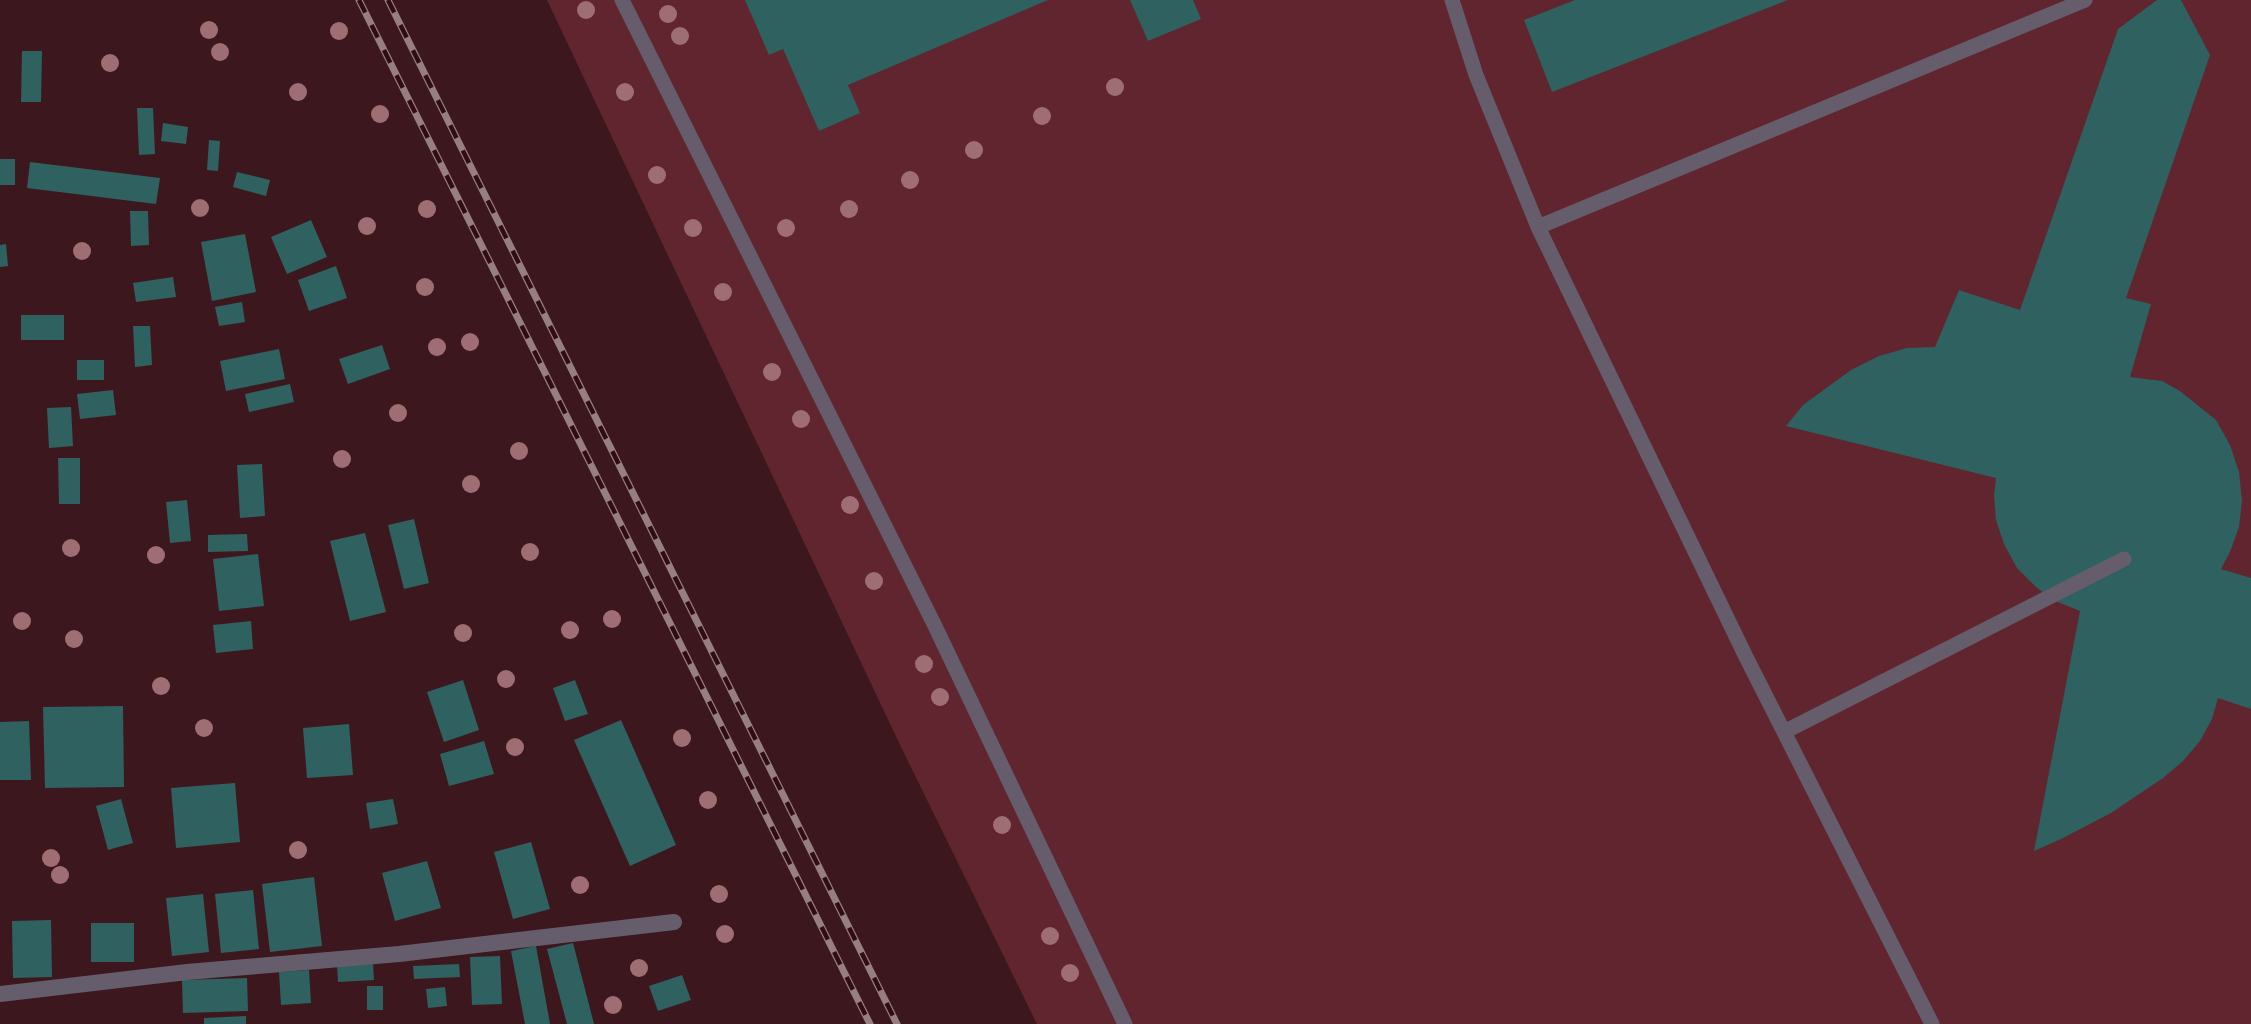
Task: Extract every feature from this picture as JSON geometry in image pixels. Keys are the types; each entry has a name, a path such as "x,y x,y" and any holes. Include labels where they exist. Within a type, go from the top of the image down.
{"street":[{"path":"0,994 187,972 399,954 674,922"}],"lane":[{"path":"622,0 934,624 1125,1024"},
{"path":"1452,0 1476,75 1538,227 1784,732 1932,1024"},
{"path":"1538,227 2085,0"},
{"path":"1784,732 2124,559"}],"shaded area":[{"path":"547,0 2251,0 2251,1024 1037,1024 902,749"}],"building":[{"path":"745,0 1048,0 848,85 860,113 819,131 783,49 769,55"},
{"path":"1130,0 1193,0 1201,19 1148,41"},
{"path":"1575,0 1788,0 1552,92 1524,20"},
{"path":"2157,0 2181,0 2210,55 2126,298 2151,304 2130,377 2162,381 2180,391 2216,420 2230,445 2239,472 2242,501 2239,527 2221,569 2251,578 2251,709 2218,698 2212,719 2200,741 2183,761 2163,778 2111,813 2034,851 2080,611 2053,600 2017,568 2004,544 1996,520 1994,496 1996,478 1786,426 1803,405 1851,370 1879,356 1907,348 1935,347 1959,290 2020,310 2118,29"},
{"path":"22,51 42,51 41,102 21,102"},
{"path":"137,108 153,108 155,154 139,155"},
{"path":"163,123 188,127 186,144 161,141"},
{"path":"209,140 220,141 218,171 207,170"},
{"path":"0,159 15,159 15,185 0,185"},
{"path":"30,162 160,178 156,204 27,188"},
{"path":"237,172 270,180 266,196 233,187"},
{"path":"130,211 148,211 149,245 131,246"},
{"path":"311,220 327,257 287,274 271,237"},
{"path":"245,234 256,292 212,301 201,242"},
{"path":"6,244 8,266 0,267 0,245"},
{"path":"336,266 347,298 309,311 298,280"},
{"path":"173,277 176,297 136,302 133,283"},
{"path":"242,302 245,322 219,326 215,307"},
{"path":"21,315 64,315 64,340 21,340"},
{"path":"133,326 150,326 152,365 135,367"},
{"path":"382,345 390,369 348,384 339,359"},
{"path":"279,349 285,379 226,391 220,361"},
{"path":"77,360 104,360 104,380 77,380"},
{"path":"290,384 294,402 249,412 245,394"},
{"path":"113,390 116,415 80,419 77,394"},
{"path":"71,407 73,446 49,448 47,408"},
{"path":"58,458 80,458 80,504 59,504"},
{"path":"262,464 265,516 240,518 237,465"},
{"path":"187,500 191,541 170,543 166,502"},
{"path":"414,519 429,583 404,589 388,525"},
{"path":"365,533 386,612 350,621 330,541"},
{"path":"247,534 248,551 208,552 208,535"},
{"path":"258,554 264,606 219,611 213,559"},
{"path":"251,621 253,649 216,653 213,625"},
{"path":"463,680 479,730 444,742 427,692"},
{"path":"575,680 588,714 565,721 553,688"},
{"path":"123,706 124,787 45,788 43,707"},
{"path":"621,720 676,845 630,866 574,740"},
{"path":"29,721 31,780 0,780 0,722"},
{"path":"349,724 353,775 307,778 303,728"},
{"path":"484,741 494,774 449,786 440,754"},
{"path":"235,783 240,842 176,848 171,788"},
{"path":"121,799 133,843 108,850 96,806"},
{"path":"393,799 398,824 370,829 366,803"},
{"path":"531,842 550,909 513,919 494,852"},
{"path":"427,861 441,908 395,921 382,873"},
{"path":"314,877 322,946 270,952 262,884"},
{"path":"253,890 259,949 221,953 215,894"},
{"path":"203,894 209,952 172,956 166,898"},
{"path":"51,920 52,977 13,978 12,921"},
{"path":"91,923 134,923 134,962 91,962"},
{"path":"573,943 594,1024 567,1024 547,949"},
{"path":"536,946 550,1024 525,1024 511,951"},
{"path":"500,956 502,1004 472,1005 470,957"},
{"path":"373,963 374,980 338,982 337,965"},
{"path":"459,964 460,977 414,979 413,966"},
{"path":"309,970 311,1003 281,1005 279,972"},
{"path":"682,975 691,1000 658,1011 649,986"},
{"path":"247,978 248,1011 183,1013 182,980"},
{"path":"367,986 383,986 383,1010 367,1010"},
{"path":"445,987 447,1006 428,1008 426,989"},
{"path":"246,1016 246,1024 204,1024 204,1018"}],"railway":[{"path":"359,0 870,1024"},
{"path":"388,0 897,1024"}]}
